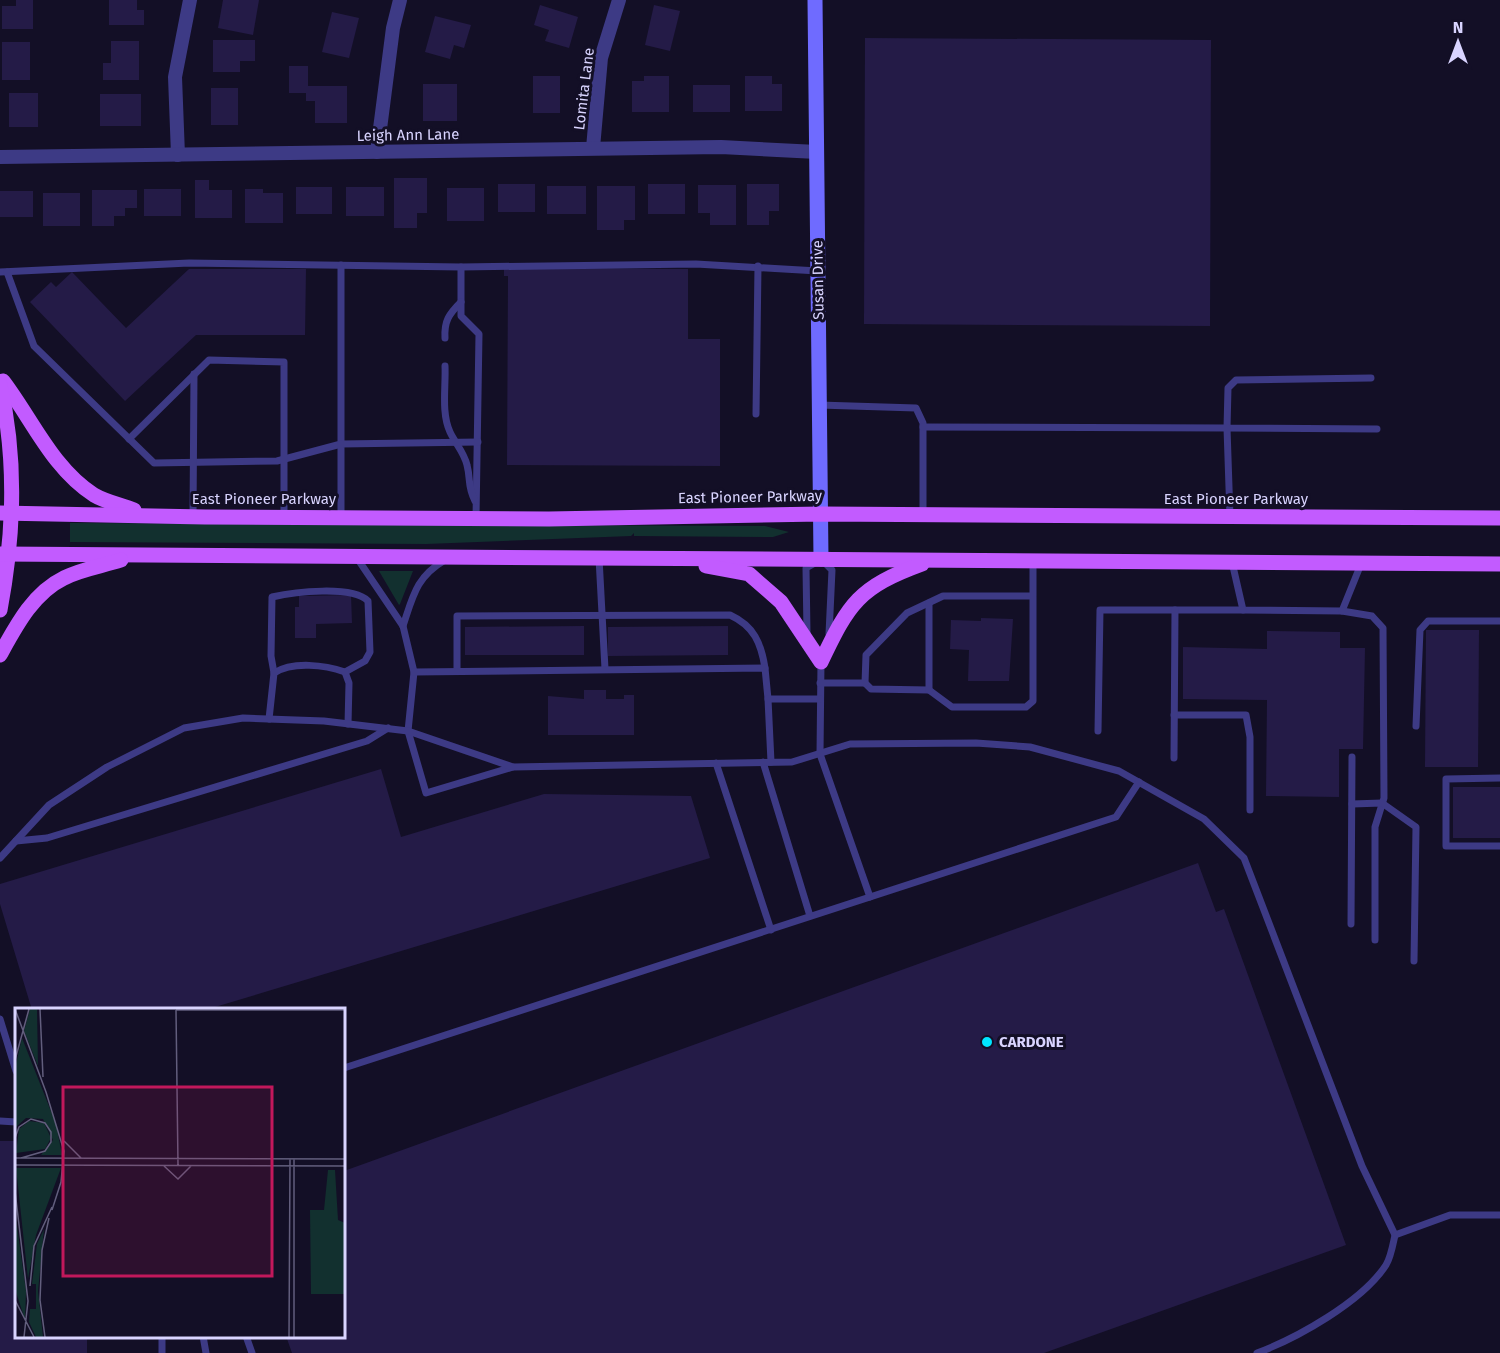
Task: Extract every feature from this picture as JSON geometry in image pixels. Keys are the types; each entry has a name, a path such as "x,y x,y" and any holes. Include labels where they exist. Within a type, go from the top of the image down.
{"main road":[{"path":"0,377 30,423 74,479 95,495 148,515"},
{"path":"0,385 11,458 5,513 5,554 0,609"},
{"name":"East Pioneer Parkway","path":"5,513 476,519 821,514 1500,519"},
{"path":"5,554 1500,564"},
{"path":"0,655 31,604 46,590 65,577 135,556"},
{"path":"665,558 749,574 781,602 822,662"},
{"path":"822,662 839,625 862,593 894,574 933,560"}],"street":[{"path":"178,155 175,77 190,0"},
{"path":"377,152 393,28 400,0"},
{"name":"Lomita Lane","path":"593,148 601,58 619,0"},
{"name":"Susan Drive","path":"815,0 821,559"},
{"name":"Leigh Ann Lane","path":"0,157 721,147 817,152"}],"lane":[{"path":"478,442 341,444 283,459 154,464 34,346 4,272 189,263 461,267 758,266 818,271"},
{"path":"341,265 341,518"},
{"path":"756,414 758,266"},
{"path":"461,267 461,316 479,334 476,519"},
{"path":"445,338 444,326 448,316 461,302"},
{"path":"129,439 209,360 284,362 284,518"},
{"path":"445,366 446,419 455,442 464,456 468,467 468,488 477,503"},
{"path":"193,517 194,374"},
{"path":"1230,517 1227,479 1228,388 1236,380 1371,378"},
{"path":"819,405 916,408 922,427 923,514"},
{"path":"922,427 1377,429"},
{"path":"599,557 605,669"},
{"path":"357,558 403,626 414,672 408,731 426,794 513,767 792,762 850,744 976,743 1030,747 1119,771 1203,819 1244,858 1362,1166 1395,1235 1387,1264 1365,1290 1288,1341 1257,1353"},
{"path":"403,626 416,587 428,570 448,558"},
{"path":"822,662 806,632 806,568 821,559 832,570 830,634 822,662 820,683 820,754 870,897"},
{"path":"820,683 865,683 871,689 929,690 952,707 1026,707 1033,701 1033,560"},
{"path":"1232,562 1243,610"},
{"path":"1342,611 1361,564"},
{"path":"269,719 274,674 271,656 272,597 286,594 349,592 362,595 368,601 370,652 365,661 345,672"},
{"path":"865,683 866,655 907,613 943,596 1033,596"},
{"path":"929,603 929,690"},
{"path":"1098,731 1100,610 1342,611 1372,616 1383,628 1382,803 1375,827 1376,940"},
{"path":"1174,758 1175,610"},
{"path":"456,671 457,615 730,615 746,623 756,636 765,668 768,699 767,762 810,916"},
{"path":"1416,726 1420,630 1428,621 1500,621"},
{"path":"274,674 285,666 332,667 345,672 349,683 348,724"},
{"path":"414,672 765,668"},
{"path":"768,699 820,699"},
{"path":"1174,715 1246,715 1251,737 1251,810"},
{"path":"0,858 49,805 107,767 184,728 243,718 388,728 408,731 513,767"},
{"path":"16,841 47,838 367,741 388,728"},
{"path":"1351,924 1352,757"},
{"path":"716,763 771,930"},
{"path":"1500,778 1446,778 1446,846 1500,846"},
{"path":"345,1068 1116,817 1139,783"},
{"path":"1352,804 1382,803 1416,827 1414,961"},
{"path":"0,1019 15,1068"},
{"path":"0,1121 15,1122"},
{"path":"1395,1235 1450,1215 1500,1215"},
{"path":"203,1338 206,1353"},
{"path":"247,1338 252,1353"}],"green space":[{"path":"70,523 765,526 789,532 773,537 634,536 634,533 631,536 426,544 70,542"},
{"path":"379,571 413,571 400,604 399,605"}],"building":[{"path":"16,0 33,0 33,29 2,29 2,6 16,6"},
{"path":"109,0 137,0 137,10 144,10 144,25 109,25"},
{"path":"223,0 259,0 253,35 218,28"},
{"path":"540,5 578,17 569,48 545,41 549,30 534,25"},
{"path":"654,5 680,11 670,51 645,45"},
{"path":"332,12 359,18 349,58 322,52"},
{"path":"435,16 471,25 464,48 454,45 450,59 425,52"},
{"path":"865,38 1211,40 1210,326 864,324"},
{"path":"213,40 255,40 255,61 240,61 240,72 213,72"},
{"path":"111,41 139,41 139,80 103,80 103,63 111,63"},
{"path":"2,42 30,42 30,80 2,80"},
{"path":"289,66 308,66 308,86 347,86 347,123 315,123 315,101 306,101 306,93 289,93"},
{"path":"533,76 560,76 560,113 533,113"},
{"path":"644,76 669,76 669,112 632,112 632,81 644,81"},
{"path":"745,76 772,76 772,84 782,84 782,111 745,111"},
{"path":"423,84 457,84 457,121 423,121"},
{"path":"693,85 730,85 730,112 693,112"},
{"path":"211,88 238,88 238,125 211,125"},
{"path":"9,93 38,93 38,127 9,127"},
{"path":"100,94 141,94 141,126 100,126"},
{"path":"394,178 427,178 427,213 417,213 417,228 394,228"},
{"path":"195,180 209,180 209,190 232,190 232,218 195,218"},
{"path":"498,184 535,184 535,212 498,212"},
{"path":"648,184 685,184 685,214 648,214"},
{"path":"747,184 779,184 779,211 769,211 769,225 747,225"},
{"path":"698,185 736,185 736,225 710,225 710,213 698,213"},
{"path":"547,186 586,186 586,214 547,214"},
{"path":"597,186 635,186 635,220 624,220 624,230 597,230"},
{"path":"296,187 332,187 332,214 296,214"},
{"path":"346,187 384,187 384,216 346,216"},
{"path":"447,188 484,188 484,221 447,221"},
{"path":"144,189 181,189 181,216 144,216"},
{"path":"245,189 263,189 263,193 283,193 283,223 245,223"},
{"path":"92,190 137,190 137,208 125,208 125,216 114,216 114,226 92,226"},
{"path":"0,191 33,191 33,217 0,217"},
{"path":"43,193 80,193 80,226 43,226"},
{"path":"504,268 688,269 688,339 720,339 720,466 507,465 508,276 504,276"},
{"path":"189,269 306,269 305,335 196,335 125,401 30,302 51,282 56,287 72,272 126,328"},
{"path":"351,595 352,623 316,624 316,638 295,638 295,607 299,607 299,596"},
{"path":"981,618 1013,619 1009,681 968,681 969,650 950,649 951,620 981,621"},
{"path":"584,626 584,655 465,655 465,627"},
{"path":"728,626 728,655 608,656 608,627"},
{"path":"1426,630 1479,630 1478,767 1425,767"},
{"path":"1267,631 1340,632 1340,648 1365,648 1363,749 1339,749 1339,797 1266,796 1267,700 1183,699 1183,647 1267,649"},
{"path":"584,690 606,690 606,699 624,699 624,695 634,695 634,735 548,735 548,696 584,699"},
{"path":"381,769 401,837 544,794 691,796 710,858 212,1008 31,1008 0,904 0,884"},
{"path":"1453,787 1500,787 1500,838 1453,838"},
{"name":"CARDONE","path":"1198,863 1216,912 1224,909 1346,1245 1044,1353 292,1353 287,1338 345,1338 345,1171"},
{"path":"0,1141 15,1141 15,1338 87,1338 87,1353 0,1353"}],"place":[{"name":"CARDONE","path":"987,1042"}]}
